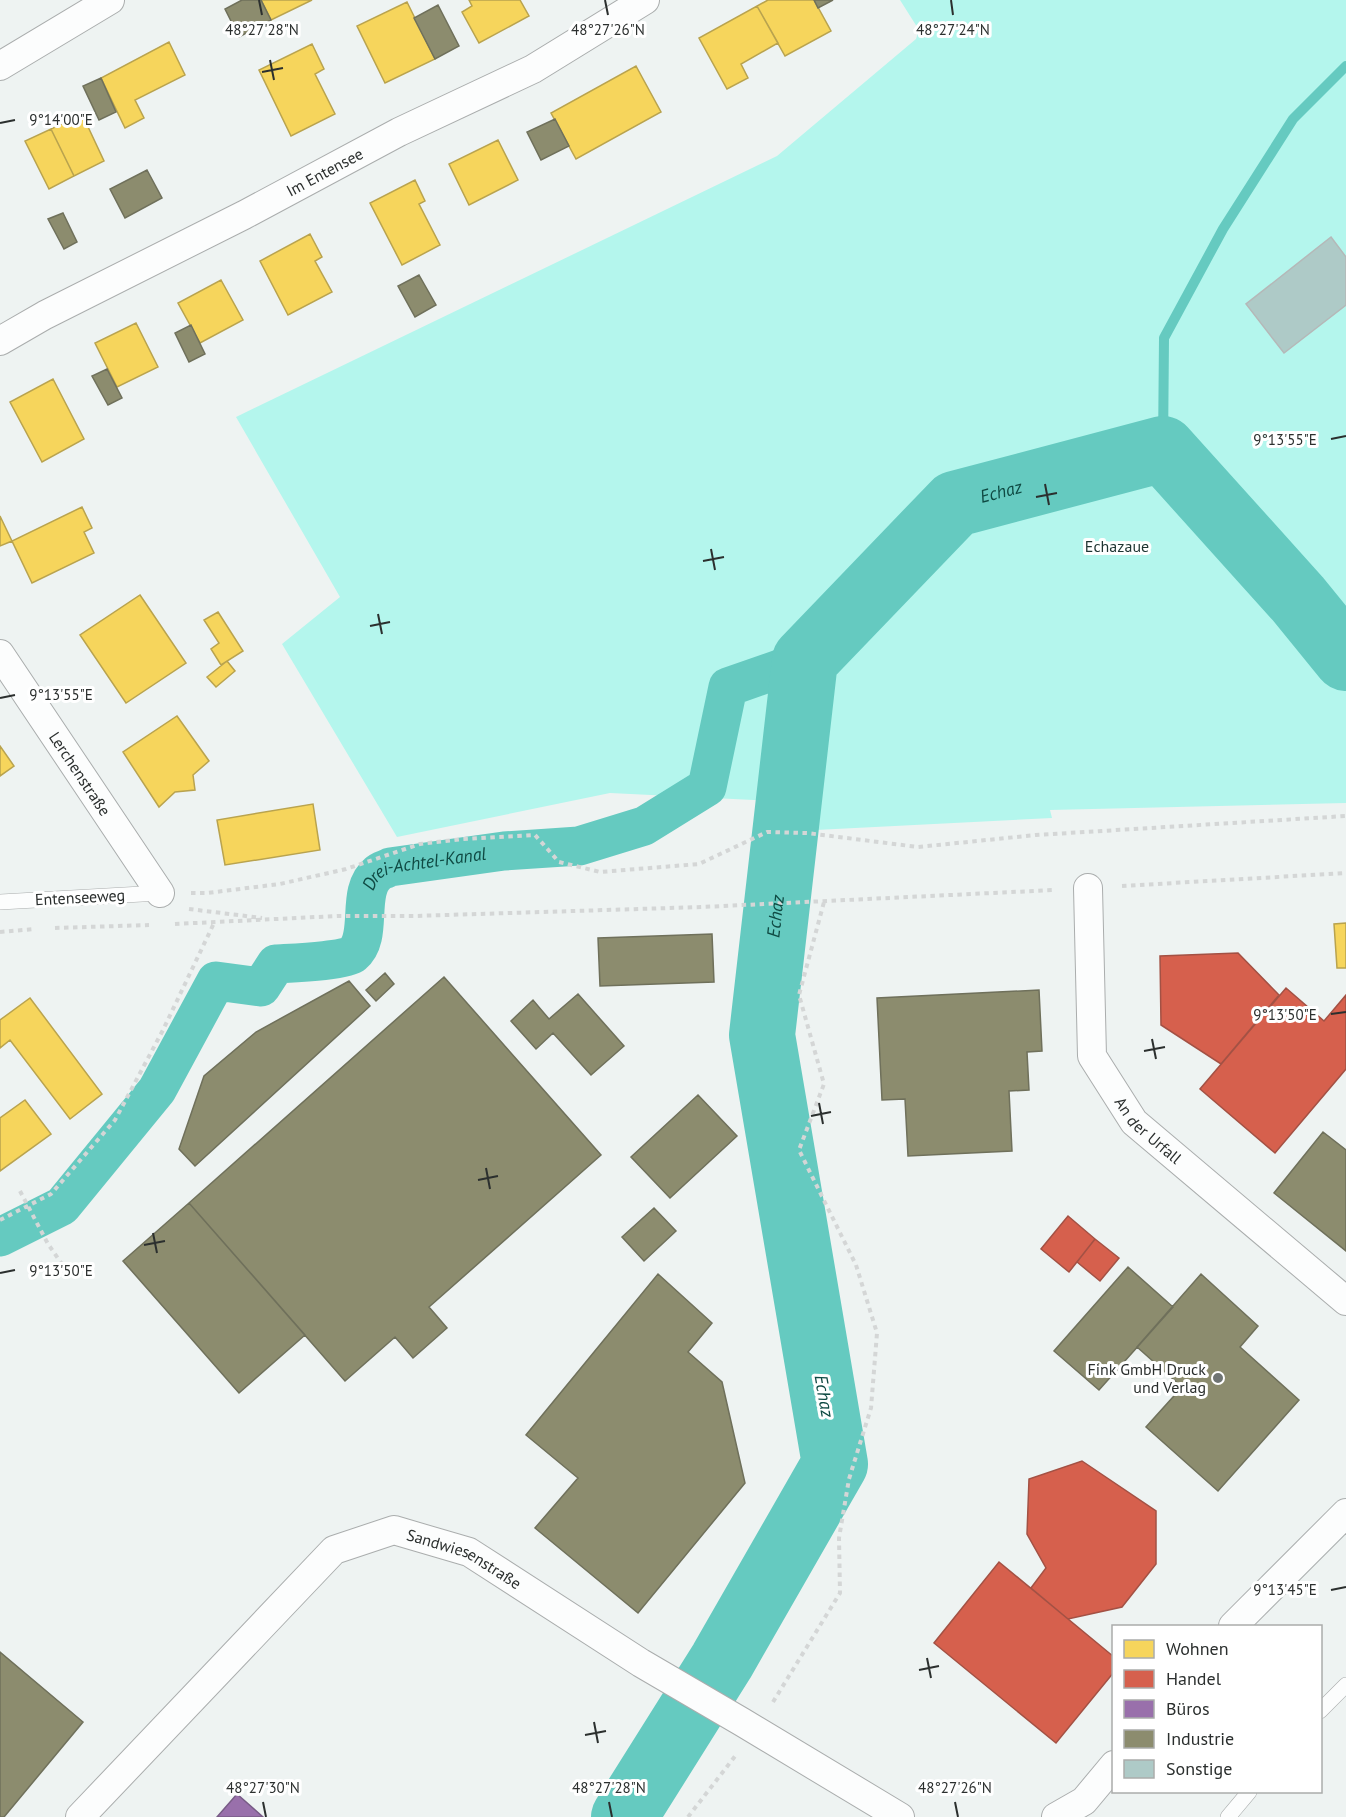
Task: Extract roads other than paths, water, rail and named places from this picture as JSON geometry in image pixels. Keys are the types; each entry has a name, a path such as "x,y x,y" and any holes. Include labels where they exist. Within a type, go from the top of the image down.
{"street":[{"path":"0,66 110,0"},
{"name":"Im Entensee","path":"0,341 45,315 244,215 399,132 533,69 645,0"},
{"name":"Lerchenstraße","path":"0,654 160,893"},
{"name":"An der Urfall","path":"1088,888 1092,1056 1134,1122 1346,1301"},
{"path":"1234,1625 1346,1514"},
{"name":"Sandwiesenstraße","path":"80,1817 334,1550 394,1530 469,1552 641,1663 900,1817"},
{"path":"1056,1817 1084,1801 1112,1766"}],"lane":[{"name":"Entenseeweg","path":"0,902 160,893"},
{"path":"1322,1709 1346,1685"},
{"path":"1228,1817 1247,1793"}],"waterway":[{"path":"1163,449 1164,338 1223,229 1293,119 1346,66"},
{"name":"Echaz","path":"624,1817 722,1661 835,1464 762,1035 805,660 955,504 1163,449 1298,599 1346,658"},
{"name":"Drei-Achtel-Kanal","path":"0,1237 62,1206 157,1090 216,981 261,987 276,964 329,960 353,954 363,937 367,891 371,881 379,872 390,867 504,851 579,846 644,826 707,787 728,687 805,660"}],"place":[{"name":"Fink GmbH Druck und Verlag","path":"1218,1378"}],"park label":[{"name":"Echazaue","path":"1117,546"}]}
